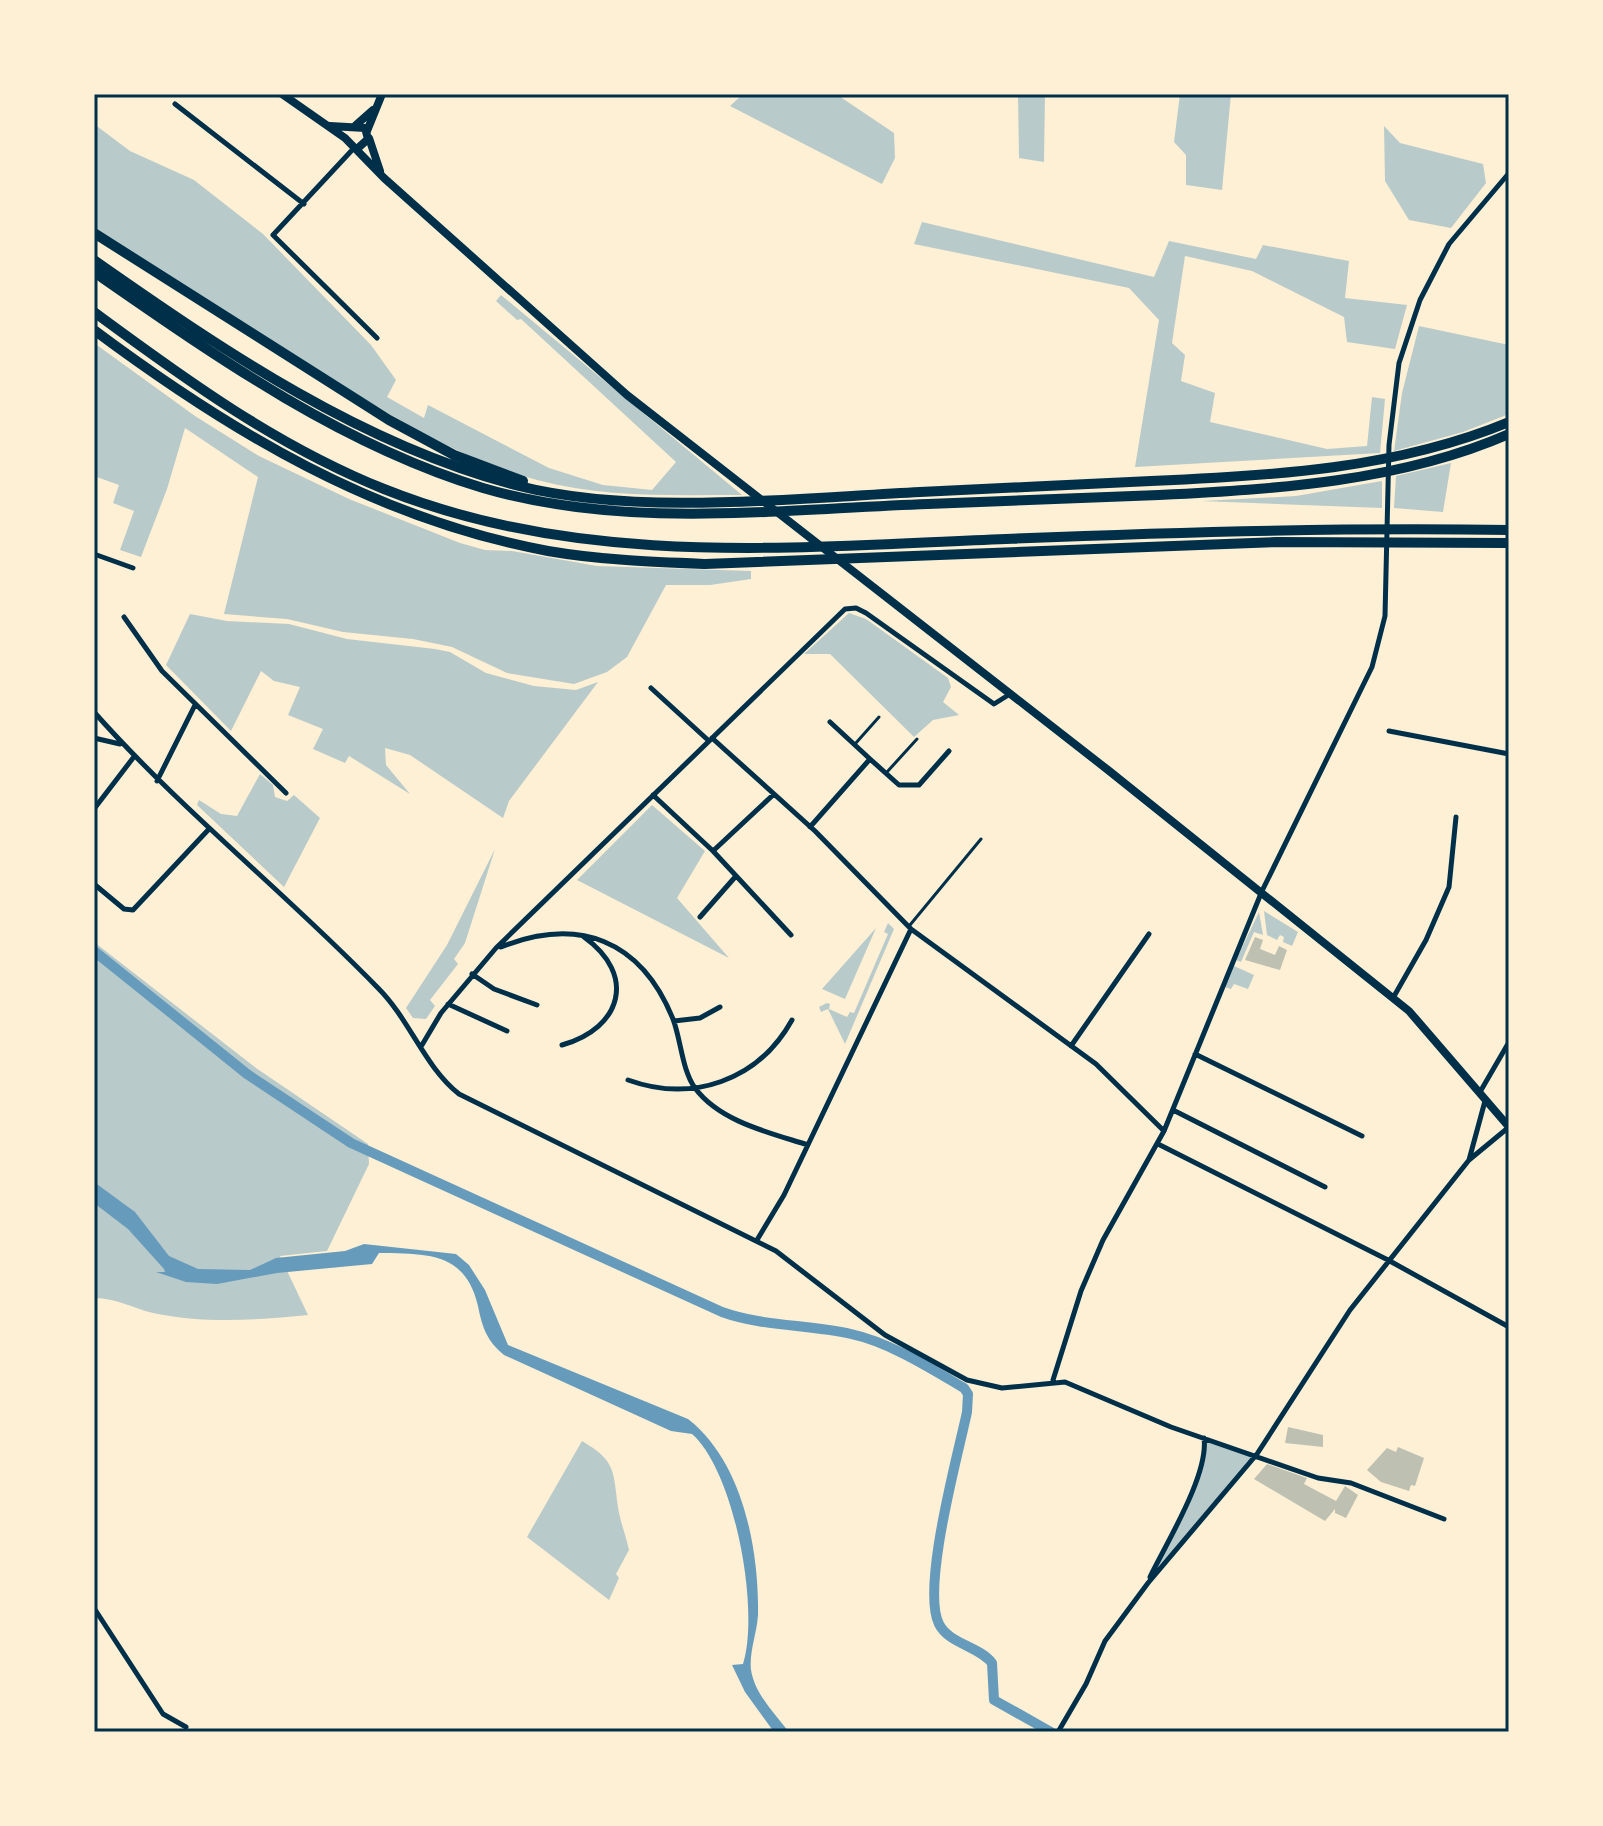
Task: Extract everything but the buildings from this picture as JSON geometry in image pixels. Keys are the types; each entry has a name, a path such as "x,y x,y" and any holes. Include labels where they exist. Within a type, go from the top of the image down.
{"highway":[{"path":"94,233 389,420 454,455 559,493"},
{"path":"94,260 157,304 332,412 417,452 522,487 622,502 768,499 1270,474 1371,462 1466,440 1509,422"},
{"path":"94,272 325,421 412,463 481,487 551,505 618,512 726,511 1290,486 1422,464 1474,450 1509,434"},
{"path":"94,312 235,412 334,467 424,503 510,527 586,541 701,549 1276,528 1507,529"},
{"path":"94,330 224,422 334,483 419,516 551,551 623,560 705,564 1276,542 1507,543"}],"main road":[{"path":"282,94 345,138 384,178 550,329 728,475 1262,891 1409,1011 1509,1127"},
{"path":"356,148 364,146 382,94"},
{"path":"345,138 353,126 376,107"},
{"path":"325,125 353,126 368,133"},
{"path":"368,133 375,160 384,178"}],"street":[{"path":"175,104 304,204"},
{"path":"356,148 273,235 377,338"},
{"path":"1053,1380 1081,1291 1103,1240 1158,1144 1262,891 1372,667 1385,616 1389,445 1399,363 1420,300 1449,244 1509,173"},
{"path":"94,554 133,568"},
{"path":"421,1045 448,1004 496,948 841,612 851,608 866,613 994,704 1010,694"},
{"path":"124,617 150,656 195,705 286,793"},
{"path":"651,688 810,827 909,928 1071,1046 1134,1098 1164,1131"},
{"path":"157,781 195,705"},
{"path":"94,725 96,714"},
{"path":"96,714 133,758 375,985 421,1045 439,1075 459,1094 757,1240 797,1265 885,1335 967,1380 1002,1388 1053,1380 1077,1386 1204,1438 1257,1454 1318,1478 1351,1483 1444,1519"},
{"path":"830,722 899,785 919,785 949,751"},
{"path":"1389,731 1509,754"},
{"path":"94,738 121,744"},
{"path":"94,809 133,758"},
{"path":"810,827 870,759"},
{"path":"713,851 774,794"},
{"path":"653,795 713,851 791,935"},
{"path":"1393,998 1426,940 1449,887 1452,869 1449,855 1456,817"},
{"path":"94,884 124,909 133,910 209,829"},
{"path":"700,917 736,876"},
{"path":"757,1240 808,1145 909,928"},
{"path":"1071,1046 1149,934"},
{"path":"496,948 536,936 583,936 606,940 635,960 657,987 674,1021 695,1088 742,1123 808,1145"},
{"path":"562,1045 590,1036 601,1027 617,987 609,961 599,947 583,936"},
{"path":"472,974 494,989 537,1005"},
{"path":"448,1004 507,1031"},
{"path":"674,1021 700,1018 720,1007"},
{"path":"628,1080 659,1090 695,1088 732,1079 775,1045 792,1020"},
{"path":"1469,1160 1483,1096 1509,1042"},
{"path":"1195,1054 1362,1136"},
{"path":"1173,1110 1325,1187"},
{"path":"1058,1732 1086,1684 1105,1641 1148,1583 1257,1454 1350,1310 1469,1160 1509,1127"},
{"path":"1158,1144 1388,1260 1509,1327"},
{"path":"1148,1583 1196,1479 1205,1448 1204,1438"},
{"path":"94,1608 163,1714 186,1727"}],"lane":[{"path":"854,744 879,717"},
{"path":"886,773 917,739"},
{"path":"909,928 981,839"}],"shaded area":[{"path":"743,94 836,94 894,133 895,158 882,184 730,106"},
{"path":"1018,94 1045,94 1044,162 1019,158"},
{"path":"1180,94 1231,94 1222,190 1186,185 1186,155 1174,142"},
{"path":"94,124 130,151 194,180 263,234 371,345 396,380 387,397 424,418 428,405 549,468 603,485 652,490 676,462 521,319 517,320 496,301 501,295 742,495 613,493 562,486 475,458 389,413 95,229"},
{"path":"1384,126 1400,143 1483,164 1486,183 1451,228 1409,220 1385,181"},
{"path":"922,222 1154,277 1169,241 1256,259 1263,245 1349,261 1345,298 1407,305 1395,349 1347,342 1344,317 1252,271 1185,256 1172,343 1185,355 1181,381 1215,393 1210,422 1327,449 1367,446 1372,397 1385,399 1380,453 1135,467 1159,320 1129,288 914,244"},
{"path":"1419,326 1509,345 1509,414 1463,432 1394,451 1402,393"},
{"path":"94,343 195,416 259,456 349,499 460,543 485,550 512,551 597,566 751,571 751,579 710,585 666,585 627,657 607,672 574,684 507,673 452,647 413,639 343,632 287,619 224,614 258,477 185,428 167,489 141,557 120,550 134,511 113,503 119,485 94,476 94,435 98,436 94,433"},
{"path":"1451,463 1443,512 1394,508 1396,476"},
{"path":"1382,481 1382,508 1202,501 1296,496"},
{"path":"849,613 866,619 948,678 951,687 943,702 959,715 933,720 914,737 830,654 804,654"},
{"path":"190,614 227,621 289,624 347,639 450,652 486,673 534,686 576,690 598,682 509,801 503,818 410,755 385,748 386,765 410,794 349,756 345,763 313,749 323,729 288,715 300,687 274,681 261,671 231,731 166,665"},
{"path":"260,774 273,785 275,797 287,801 294,795 320,818 284,887 197,805 199,800 221,814 237,816"},
{"path":"652,805 705,851 677,898 729,958 577,880"},
{"path":"495,849 465,943 454,959 458,964 430,1000 435,1006 426,1019 413,1018 406,1008 447,945"},
{"path":"1264,911 1298,932 1292,946 1283,942 1284,937 1280,935 1277,940 1267,935"},
{"path":"1259,912 1263,935 1254,932 1241,962 1236,960"},
{"path":"888,923 894,929 845,1044 828,1009 821,1012 819,1007 827,1003 830,1004 829,1009 847,1017 850,1012 854,1013 888,934 884,932"},
{"path":"876,928 845,999 822,989"},
{"path":"94,942 256,1068 368,1144 369,1164 327,1251 280,1256 308,1315 192,1319 94,1298"},
{"path":"1234,966 1254,975 1248,989 1234,984 1231,989 1225,987"},
{"path":"1204,1438 1257,1454 1148,1583 1193,1491 1204,1453"},
{"path":"582,1441 601,1455 611,1468 629,1550 616,1574 619,1578 609,1600 527,1537"}],"water":[{"path":"94,1182 135,1212 169,1256 198,1269 250,1270 276,1258 345,1251 364,1244 456,1254 469,1265 485,1290 508,1345 688,1419 707,1437 722,1458 744,1508 758,1589 751,1670 761,1695 789,1732 774,1732 745,1692 732,1665 743,1664 747,1640 746,1578 740,1543 720,1478 707,1453 692,1434 671,1431 504,1355 486,1333 472,1288 464,1275 441,1259 379,1253 372,1264 277,1273 217,1284 186,1282 156,1272 165,1272 128,1229 94,1203"}],"waterway":[{"path":"94,951 247,1074 351,1143 722,1312 865,1338 909,1356 964,1388 968,1394 967,1412 938,1552 935,1606 939,1624 950,1636 992,1663 994,1700 1051,1732"}]}
